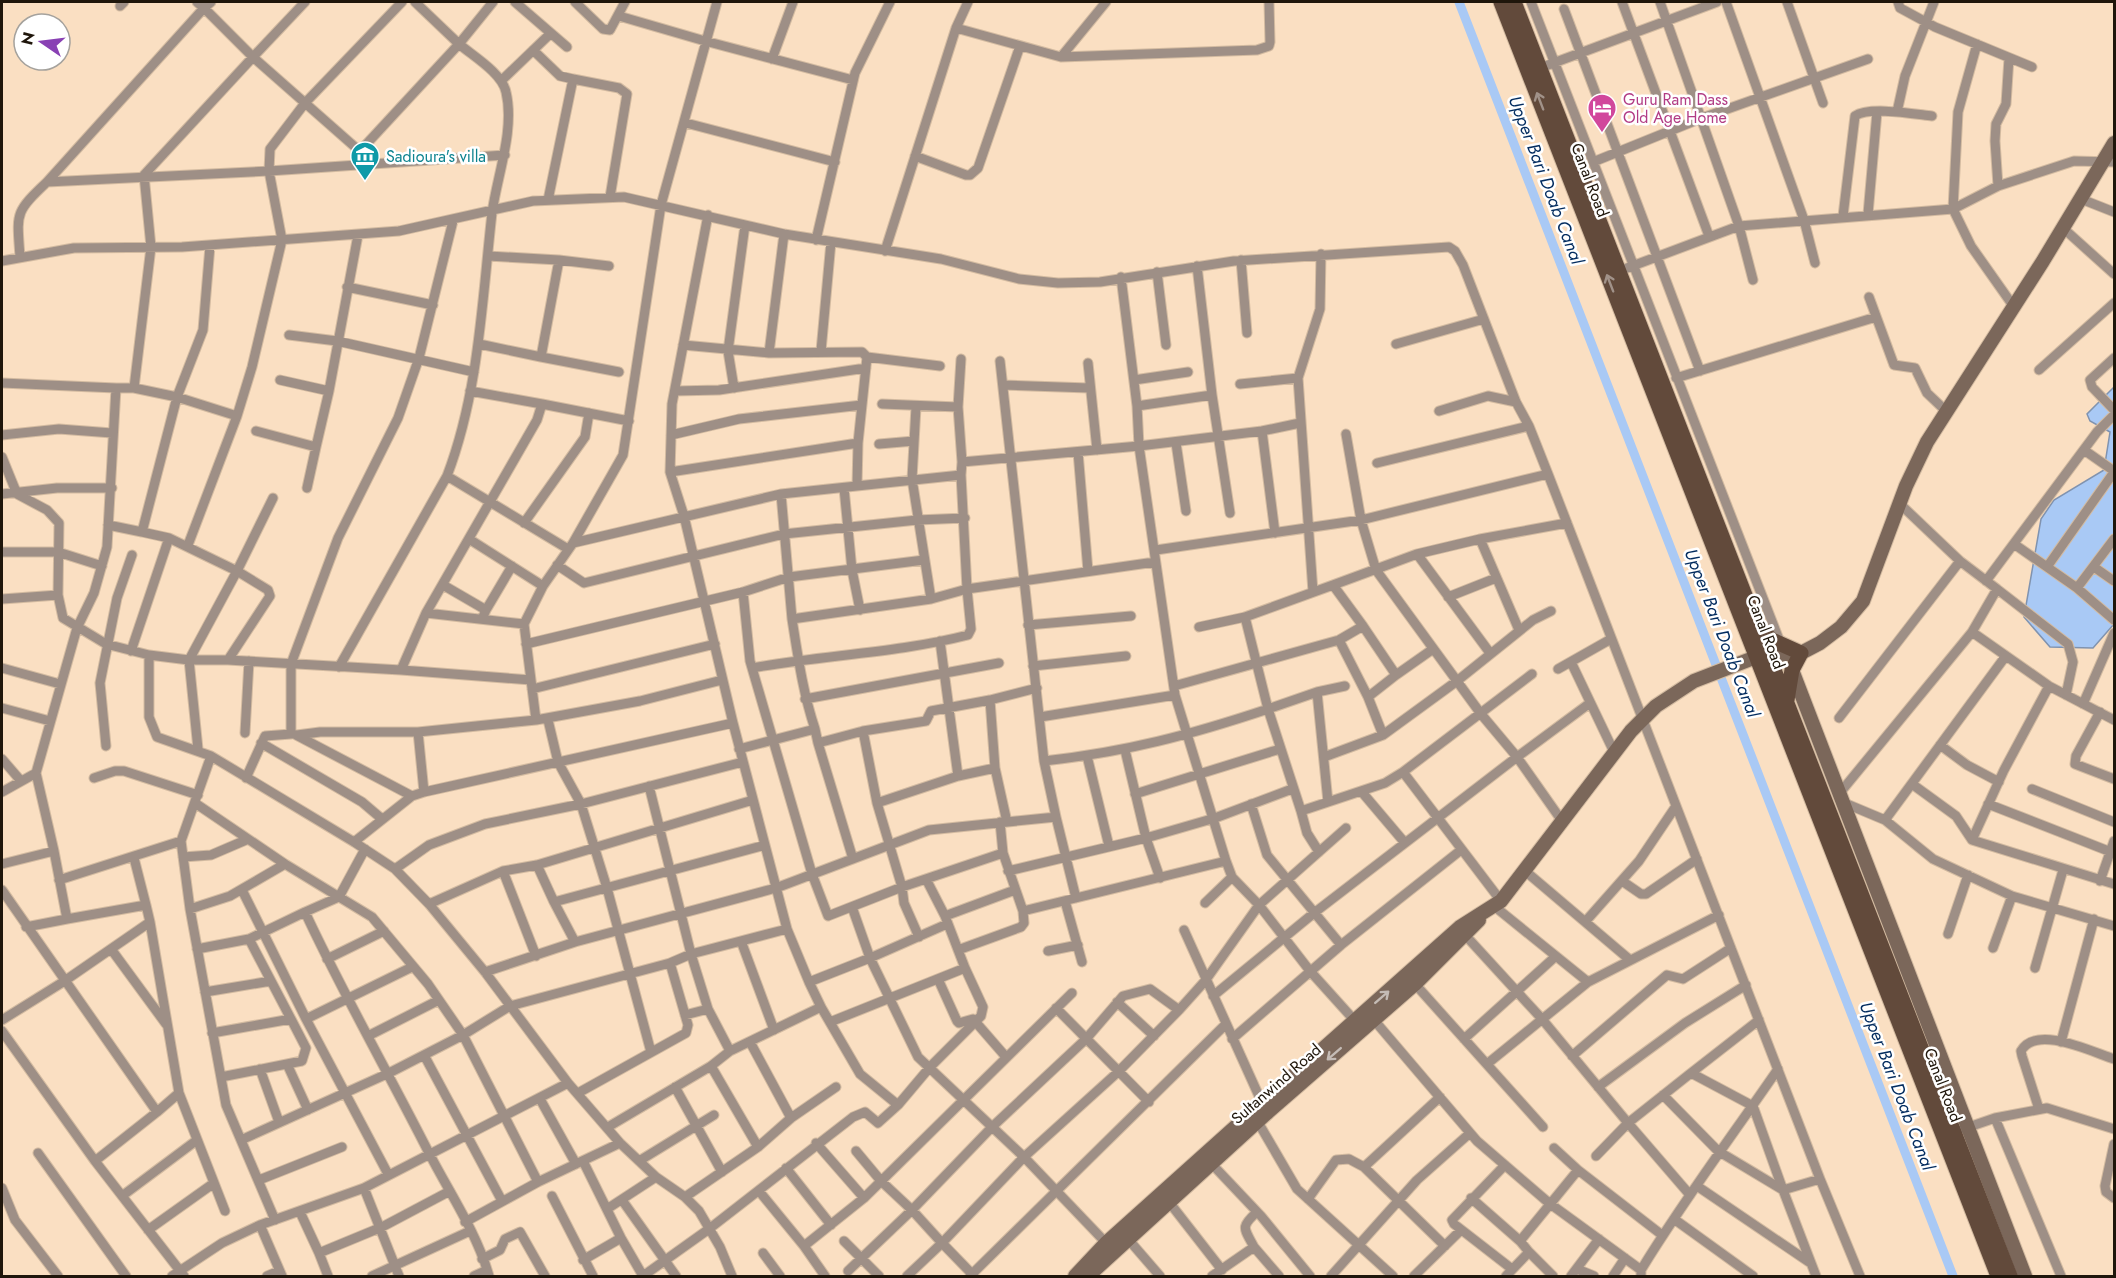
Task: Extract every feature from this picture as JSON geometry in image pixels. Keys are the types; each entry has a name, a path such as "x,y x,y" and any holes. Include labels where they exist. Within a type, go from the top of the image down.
{"main road":[{"name":"Canal Road","path":"1501,2 1762,657 1998,1276"},
{"name":"Canal Road","path":"1514,2 1547,65 1626,268 1756,624 1762,657 1787,703 1961,1130 2010,1276"},
{"path":"1787,703 1791,670 1801,653 1820,643 1841,627 1863,601 1900,504 1927,442 2081,199 2110,161 2115,143"},
{"path":"1756,624 1772,640 1801,653"},
{"name":"Sultanwind Road","path":"1088,1276 1110,1247 1128,1239 1169,1202 1208,1159 1260,1112 1374,1020 1466,936 1524,870 1614,752 1656,706 1694,681 1762,657 1801,653"},
{"path":"1791,670 1841,798 1961,1130 2025,1276"},
{"path":"1260,1112 1355,1020 1460,927 1493,907"},
{"path":"1075,1276 1208,1159"}],"street":[{"path":"134,388 152,247 144,176 305,2"},
{"path":"189,545 237,416 252,367 282,240 269,171 270,149 305,103 402,2"},
{"path":"339,667 447,476 459,445 479,344 493,210 505,155 508,102 506,89 501,81 415,2"},
{"path":"360,151 459,44 493,2"},
{"path":"515,2 567,47"},
{"path":"575,2 603,29 613,28 625,2"},
{"path":"536,720 524,624 543,586 570,546 623,455 661,205 686,123 717,2"},
{"path":"772,59 794,2"},
{"path":"816,240 853,80 890,2"},
{"path":"885,251 956,28 968,2"},
{"path":"1061,57 1106,2"},
{"path":"956,28 1061,57 1257,50 1269,46 1269,2"},
{"path":"1531,2 1547,65 1593,162 1626,268 1676,378 1782,645"},
{"path":"1622,2 1709,236"},
{"path":"1660,2 1739,226 1753,280"},
{"path":"1547,65 1717,2"},
{"path":"1726,2 1804,220 1815,263"},
{"path":"1787,2 1823,103"},
{"path":"1898,2 1900,8 1925,22 2032,68"},
{"path":"1898,112 1905,76 1934,2"},
{"path":"20,257 18,215 27,200 47,182 204,4 253,57 372,162"},
{"path":"1564,9 1700,370"},
{"path":"619,16 705,42 853,80"},
{"path":"501,81 550,33"},
{"path":"1977,44 1958,112 1953,209 1971,246 2014,307"},
{"path":"915,156 970,175 978,168 1020,46"},
{"path":"533,50 560,76 619,88 627,94 610,197"},
{"path":"1998,186 1996,124 2006,104 2008,58"},
{"path":"1593,162 1701,118 1868,59"},
{"path":"548,200 573,79"},
{"path":"1868,214 1877,112"},
{"path":"1843,216 1853,120 1858,113 1898,112 1932,116"},
{"path":"686,123 835,162"},
{"path":"47,182 269,171 372,162 505,155"},
{"path":"1626,268 1739,226 1953,209 1998,186 2074,161 2110,161"},
{"path":"2,261 74,249 210,246 399,231 548,200 610,197 624,197 784,234 941,259 1019,279 1058,283 1100,282 1240,260 1449,247 1455,250 1463,265 1516,402 1529,426 1548,474 1820,1179 1860,1276"},
{"path":"2081,199 2115,212"},
{"path":"708,215 675,391 670,472 684,516 739,749 788,930 821,1007 860,1074 898,1105"},
{"path":"294,735 291,664 338,538 398,418 419,358 453,221"},
{"path":"734,388 728,351 745,225"},
{"path":"2063,228 2113,270"},
{"path":"769,353 784,234"},
{"path":"307,489 329,391 358,235"},
{"path":"821,351 831,242"},
{"path":"142,532 177,397 203,330 210,246"},
{"path":"1313,592 1298,378 1320,309 1321,254"},
{"path":"488,256 559,260 609,266"},
{"path":"541,357 559,260"},
{"path":"1240,260 1247,333"},
{"path":"1197,266 1212,395 1230,513"},
{"path":"1157,272 1166,345"},
{"path":"1121,277 1137,406 1138,446 1156,550 1155,562 1174,691 1215,818 1226,861 1232,877 1259,905 1310,971 1355,1020"},
{"path":"347,287 433,305"},
{"path":"1869,297 1894,365 1915,368 1927,393 1947,412"},
{"path":"2039,370 2115,303"},
{"path":"1676,378 1876,316"},
{"path":"1396,344 1484,319"},
{"path":"289,335 337,341 474,372"},
{"path":"479,344 619,372"},
{"path":"683,345 728,351 769,353 858,351 867,357 940,366"},
{"path":"857,486 858,443 867,357"},
{"path":"2115,358 2091,378 2090,383 2115,410"},
{"path":"752,668 940,641 971,632 958,407 961,359"},
{"path":"1000,361 1044,761 1076,898"},
{"path":"1088,363 1097,450"},
{"path":"675,391 734,388 866,369"},
{"path":"1134,380 1188,372"},
{"path":"1240,384 1298,378"},
{"path":"280,380 329,391"},
{"path":"2,383 134,388 177,397 237,416"},
{"path":"1003,386 1089,388"},
{"path":"67,919 36,773 77,628 94,593 107,547 116,388"},
{"path":"470,391 629,421"},
{"path":"1137,406 1212,395"},
{"path":"1439,411 1488,396 1516,402"},
{"path":"401,670 426,613 537,420 542,404"},
{"path":"882,404 958,407"},
{"path":"671,435 739,419 862,405"},
{"path":"916,407 912,479 931,599"},
{"path":"524,524 585,436 589,413"},
{"path":"1986,581 2084,450 2115,415"},
{"path":"962,462 1176,443 1262,431 1300,423"},
{"path":"1377,463 1529,426"},
{"path":"2,435 59,429 112,433"},
{"path":"256,431 316,447"},
{"path":"1262,431 1275,533"},
{"path":"1346,434 1361,520 1376,570 1481,714 1517,757 1562,821"},
{"path":"879,444 914,441"},
{"path":"670,472 858,443"},
{"path":"1176,443 1186,511"},
{"path":"2047,567 2115,471 2084,450"},
{"path":"1078,452 1088,571"},
{"path":"2,457 17,494 47,510 55,518 60,532 58,595 63,618 106,644 131,651 189,660 228,660 401,670 532,684 715,644"},
{"path":"1156,550 1307,530 1361,520 1548,474"},
{"path":"447,476 524,524 570,546 684,516 781,494 961,475"},
{"path":"2,494 57,488 112,488"},
{"path":"844,488 852,570 860,610"},
{"path":"781,494 792,620 805,699 853,859"},
{"path":"198,749 189,660 273,498"},
{"path":"1900,504 1960,561 2068,644 2073,662 2066,695"},
{"path":"558,565 584,583 784,534 917,520 965,518"},
{"path":"1198,627 1245,616 1417,554 1480,539 1567,523"},
{"path":"108,525 170,538 189,545 268,590 270,596 228,660"},
{"path":"131,651 170,538"},
{"path":"469,539 543,586"},
{"path":"1480,539 1519,630"},
{"path":"2077,588 2115,539"},
{"path":"2014,544 2077,588 2115,620"},
{"path":"2,552 58,552 102,567"},
{"path":"1417,554 1490,653"},
{"path":"106,746 100,683 117,598 132,555"},
{"path":"526,644 743,592 789,577 924,560"},
{"path":"1839,718 1960,561"},
{"path":"792,620 931,599 967,589 1023,580 1155,562"},
{"path":"484,615 512,566"},
{"path":"2094,567 2115,581"},
{"path":"1448,597 1496,578"},
{"path":"442,585 484,615"},
{"path":"1333,585 1396,675"},
{"path":"1997,589 1972,632 1841,798 1885,820 1933,859 2012,896 2115,926"},
{"path":"743,592 746,638 752,668 812,874 828,916 902,887 1003,853"},
{"path":"2,599 58,595"},
{"path":"1324,757 1383,735 1457,681 1519,630 1551,611"},
{"path":"426,613 484,615 524,624"},
{"path":"1028,625 1131,616"},
{"path":"1245,616 1256,664 1292,789 1307,833 1319,852"},
{"path":"1040,717 1174,691 1339,640 1363,626"},
{"path":"1972,632 2049,686 2115,720"},
{"path":"2083,704 2115,633"},
{"path":"1558,669 1611,639"},
{"path":"1339,640 1368,697 1383,735"},
{"path":"940,641 958,776"},
{"path":"1368,697 1433,649"},
{"path":"149,655 149,717 152,729 164,739 198,749 395,869 429,904 485,972 568,1083 608,1126 620,1143 656,1177 685,1197 699,1211 732,1276"},
{"path":"1033,666 1126,656"},
{"path":"1885,820 2005,657"},
{"path":"245,734 249,661"},
{"path":"1571,662 1614,752"},
{"path":"805,699 999,663"},
{"path":"2,668 60,684"},
{"path":"1300,811 1385,783 1403,772 1532,674"},
{"path":"246,778 261,743 267,735 320,732 418,732 548,720 722,680"},
{"path":"1044,761 1125,750 1188,736 1317,692 1345,686"},
{"path":"1972,840 2049,686"},
{"path":"818,743 863,731 926,721 931,711 990,700 1036,688"},
{"path":"1317,692 1329,802"},
{"path":"958,950 1021,927 1024,923 1023,910 1003,853 1003,822 995,768 990,700"},
{"path":"1213,996 1314,913 1590,703"},
{"path":"2,708 50,721"},
{"path":"2100,712 2076,756 2075,764 2115,779"},
{"path":"548,720 558,762 581,804 607,888 651,1052"},
{"path":"354,842 412,796 424,792 733,723"},
{"path":"739,749 772,738 815,729"},
{"path":"863,731 877,803 902,887 904,903 919,937"},
{"path":"418,732 424,792"},
{"path":"294,735 412,796"},
{"path":"261,743 362,802 382,819"},
{"path":"1940,746 1974,770 1999,782"},
{"path":"1135,794 1280,749"},
{"path":"1125,750 1146,838 1160,878"},
{"path":"210,756 181,841 190,909 226,1105 275,1220"},
{"path":"1088,756 1109,846"},
{"path":"2,759 21,781"},
{"path":"395,869 429,845 485,824 581,804 743,762"},
{"path":"877,803 958,776 995,768"},
{"path":"94,778 115,771 124,771 196,799 246,840 372,917 439,1000 463,1035 538,1182"},
{"path":"1403,772 1461,850 1493,907 1588,982"},
{"path":"2,792 36,773"},
{"path":"1911,784 1956,816 1972,840 2063,870 2115,884"},
{"path":"650,786 691,954 708,1009 730,1051"},
{"path":"1008,871 1146,838 1215,818 1292,789"},
{"path":"2032,789 2115,822"},
{"path":"1361,791 1405,843"},
{"path":"429,904 503,871 537,865 753,800"},
{"path":"1251,804 1267,855 1341,945"},
{"path":"1988,804 2111,852"},
{"path":"1585,922 1639,861 1676,806"},
{"path":"485,972 575,942 776,888 929,830 1056,817"},
{"path":"908,1276 1024,1157 1118,1072 1179,1010 1205,981 1259,905 1346,828"},
{"path":"183,857 211,855 246,840"},
{"path":"59,879 134,858 181,841"},
{"path":"2100,881 2115,841"},
{"path":"554,902 671,872 765,844"},
{"path":"197,950 249,939 339,897 365,849"},
{"path":"1232,1039 1341,945 1461,850"},
{"path":"2,864 54,851"},
{"path":"134,858 150,922 179,1094 225,1211"},
{"path":"1622,881 1641,894 1646,894 1697,859"},
{"path":"1023,910 1226,861"},
{"path":"190,909 223,900 285,864"},
{"path":"537,865 575,942"},
{"path":"1524,870 1630,960"},
{"path":"2035,968 2063,870"},
{"path":"503,871 536,956"},
{"path":"1948,934 1968,875"},
{"path":"1204,903 1232,877"},
{"path":"540,1099 607,1209 643,1276 759,1191 816,1143 860,1113 865,1112 878,1123 898,1105 930,1067 976,1021 983,1007 926,879"},
{"path":"2,890 63,982 157,1112"},
{"path":"242,890 306,1019 388,1174"},
{"path":"809,982 919,937 946,920 1015,890"},
{"path":"1993,948 2012,896"},
{"path":"1065,900 1082,962"},
{"path":"26,927 146,905"},
{"path":"852,907 870,958 913,1049 1024,1157 1110,1247"},
{"path":"305,912 347,998 389,1073 467,1226 488,1273 474,1276"},
{"path":"1487,1064 1588,982 1719,915"},
{"path":"2061,1042 2094,919"},
{"path":"2,1020 63,982 150,922"},
{"path":"242,1140 389,1073 463,1035 510,1006 670,963 691,954 788,930"},
{"path":"1184,930 1226,1024 1260,1112 1297,1189 1389,1275"},
{"path":"327,959 384,931"},
{"path":"1466,936 1542,1019 1690,1195"},
{"path":"220,1077 302,1061 307,1053 249,939"},
{"path":"741,941 774,1030"},
{"path":"1048,951 1078,945"},
{"path":"1572,1056 1667,975 1683,979 1731,948"},
{"path":"111,949 167,1026"},
{"path":"1464,1039 1556,956"},
{"path":"578,1093 686,1033 688,1025 686,1015 670,963"},
{"path":"306,1019 412,967"},
{"path":"830,1022 965,968"},
{"path":"938,979 957,1021 959,1023 970,1018 976,1021 1006,1057"},
{"path":"205,993 271,981"},
{"path":"1415,984 1543,1127"},
{"path":"1598,1087 1686,1023 1746,985"},
{"path":"848,1271 912,1210 992,1126 1086,1039 1123,996 1150,989 1179,1010"},
{"path":"804,1246 864,1198 1072,993"},
{"path":"368,1036 439,1000"},
{"path":"1117,1002 1154,1036"},
{"path":"608,1126 711,1066 730,1051 821,1007"},
{"path":"1056,1008 1149,1102"},
{"path":"686,1015 708,1009"},
{"path":"212,1033 291,1020"},
{"path":"1374,1020 1470,1133 1549,1203 1625,1258 1641,1273 1662,1235 1697,1186 1718,1151 1778,1070"},
{"path":"1596,1156 1628,1123 1759,1020"},
{"path":"856,1151 881,1181 912,1210 972,1276 1055,1190 1149,1102 1226,1024"},
{"path":"2,1031 95,1161 148,1230 178,1275 222,1243 260,1225 364,1188 504,1118 568,1083"},
{"path":"2039,1109 2021,1051 2026,1044 2036,1039 2047,1038 2115,1059"},
{"path":"750,1042 791,1118"},
{"path":"424,1055 502,1201"},
{"path":"287,1064 308,1110"},
{"path":"711,1066 758,1147"},
{"path":"260,1069 279,1122"},
{"path":"1691,1073 1753,1106 1816,1276"},
{"path":"675,1087 722,1172"},
{"path":"685,1197 758,1147 791,1118 836,1087"},
{"path":"95,1161 179,1094"},
{"path":"1662,1095 1718,1151 1783,1190 1820,1179"},
{"path":"1364,1167 1440,1097"},
{"path":"1961,1130 1995,1118 2039,1109 2054,1109 2115,1129"},
{"path":"639,1161 698,1127 714,1115"},
{"path":"1995,1118 2061,1276"},
{"path":"1331,1276 1417,1180 1470,1133"},
{"path":"122,1196 197,1140"},
{"path":"372,1276 467,1226 502,1201 620,1143"},
{"path":"816,1143 864,1198"},
{"path":"2115,1144 2105,1186 2106,1192 2115,1198"},
{"path":"259,1180 342,1147"},
{"path":"1554,1148 1578,1170 1662,1235"},
{"path":"38,1153 126,1276"},
{"path":"1208,1159 1257,1212 1310,1276"},
{"path":"1308,1199 1336,1160 1349,1159 1364,1167 1445,1246"},
{"path":"1504,1165 1453,1217 1454,1224 1509,1273 1528,1252"},
{"path":"786,1168 831,1225"},
{"path":"1520,1242 1549,1203 1578,1170"},
{"path":"607,1209 656,1177"},
{"path":"148,1230 214,1183"},
{"path":"1697,1186 1810,1262"},
{"path":"2,1188 15,1220 58,1276"},
{"path":"364,1188 382,1227 399,1276"},
{"path":"319,1253 382,1227 450,1191"},
{"path":"759,1191 804,1246 825,1276"},
{"path":"552,1196 592,1276"},
{"path":"1471,1198 1554,1276"},
{"path":"622,1200 676,1276"},
{"path":"1169,1202 1222,1270"},
{"path":"300,1212 328,1276"},
{"path":"1257,1212 1244,1227 1254,1247 1279,1276"},
{"path":"1674,1219 1753,1276"},
{"path":"260,1225 280,1274 267,1276"},
{"path":"1414,1276 1461,1230"},
{"path":"482,1259 501,1251 505,1239 520,1232 545,1276"},
{"path":"583,1260 621,1238"},
{"path":"1128,1239 1160,1276"},
{"path":"1594,1276 1574,1273 1599,1239"},
{"path":"844,1241 879,1276"},
{"path":"1212,1276 1254,1247"},
{"path":"763,1253 780,1276"},
{"path":"1613,1276 1625,1258"}],"water":[{"path":"2114,387 2114,624 2093,648 2050,647 2024,617 2041,519 2054,500 2104,470 2110,432 2090,421 2087,414"}],"waterway":[{"name":"Upper Bari Doab Canal","path":"1459,2 1953,1276"}],"place":[{"name":"Guru Ram Dass Old Age Home","path":"1602,134"},
{"name":"Sadioura's villa","path":"365,182"}]}
